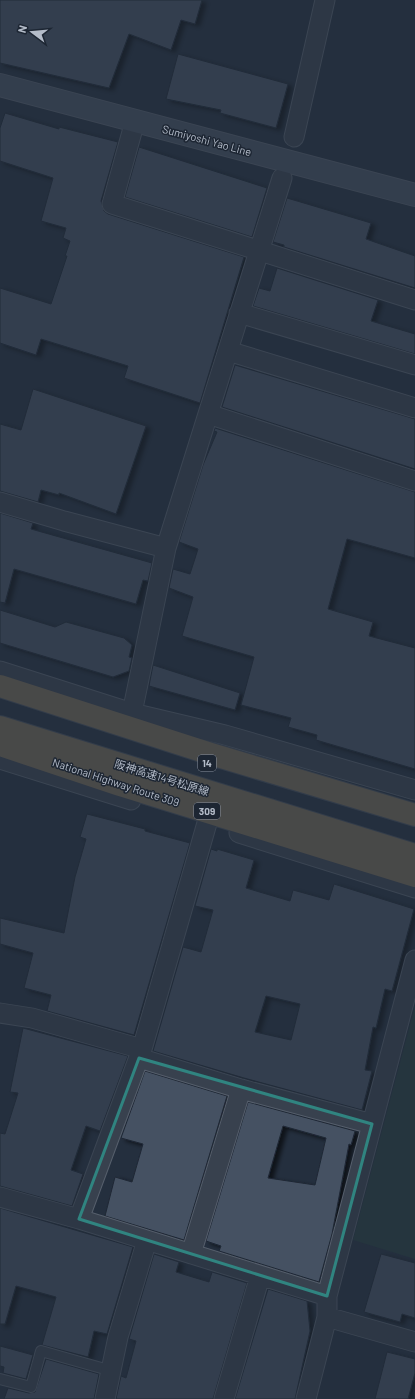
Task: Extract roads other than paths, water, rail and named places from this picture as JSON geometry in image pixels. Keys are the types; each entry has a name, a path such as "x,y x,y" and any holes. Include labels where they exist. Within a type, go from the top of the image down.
{"highway":[{"path":"0,686 211,754 415,815"},
{"name":"14","path":"0,698 415,825"},
{"name":"阪神高速14号松原線","path":"0,727 415,855"},
{"name":"National Highway Route 309","path":"0,745 120,785 415,876"}],"main road":[{"name":"Sumiyoshi Yao Line","path":"0,85 415,195"}],"street":[{"path":"294,137 325,0"},
{"path":"135,121 112,204 415,300"},
{"path":"132,713 166,548 282,178"},
{"path":"240,313 415,365"},
{"path":"228,351 415,408"},
{"path":"208,414 415,481"},
{"path":"0,502 64,521 166,548"},
{"path":"0,671 132,713 225,735 415,790"},
{"path":"0,759 415,888"},
{"path":"79,1220 140,1054 207,823"},
{"path":"306,1399 327,1317 327,1296 415,960"},
{"path":"0,1013 32,1018 241,1089 372,1124"},
{"path":"191,1254 241,1089"},
{"path":"0,1197 147,1240 327,1296"},
{"path":"105,1399 118,1336 147,1240"},
{"path":"224,1399 260,1276"},
{"path":"327,1317 415,1342"}],"lane":[{"path":"0,1379 31,1388 41,1352 112,1371"}]}
